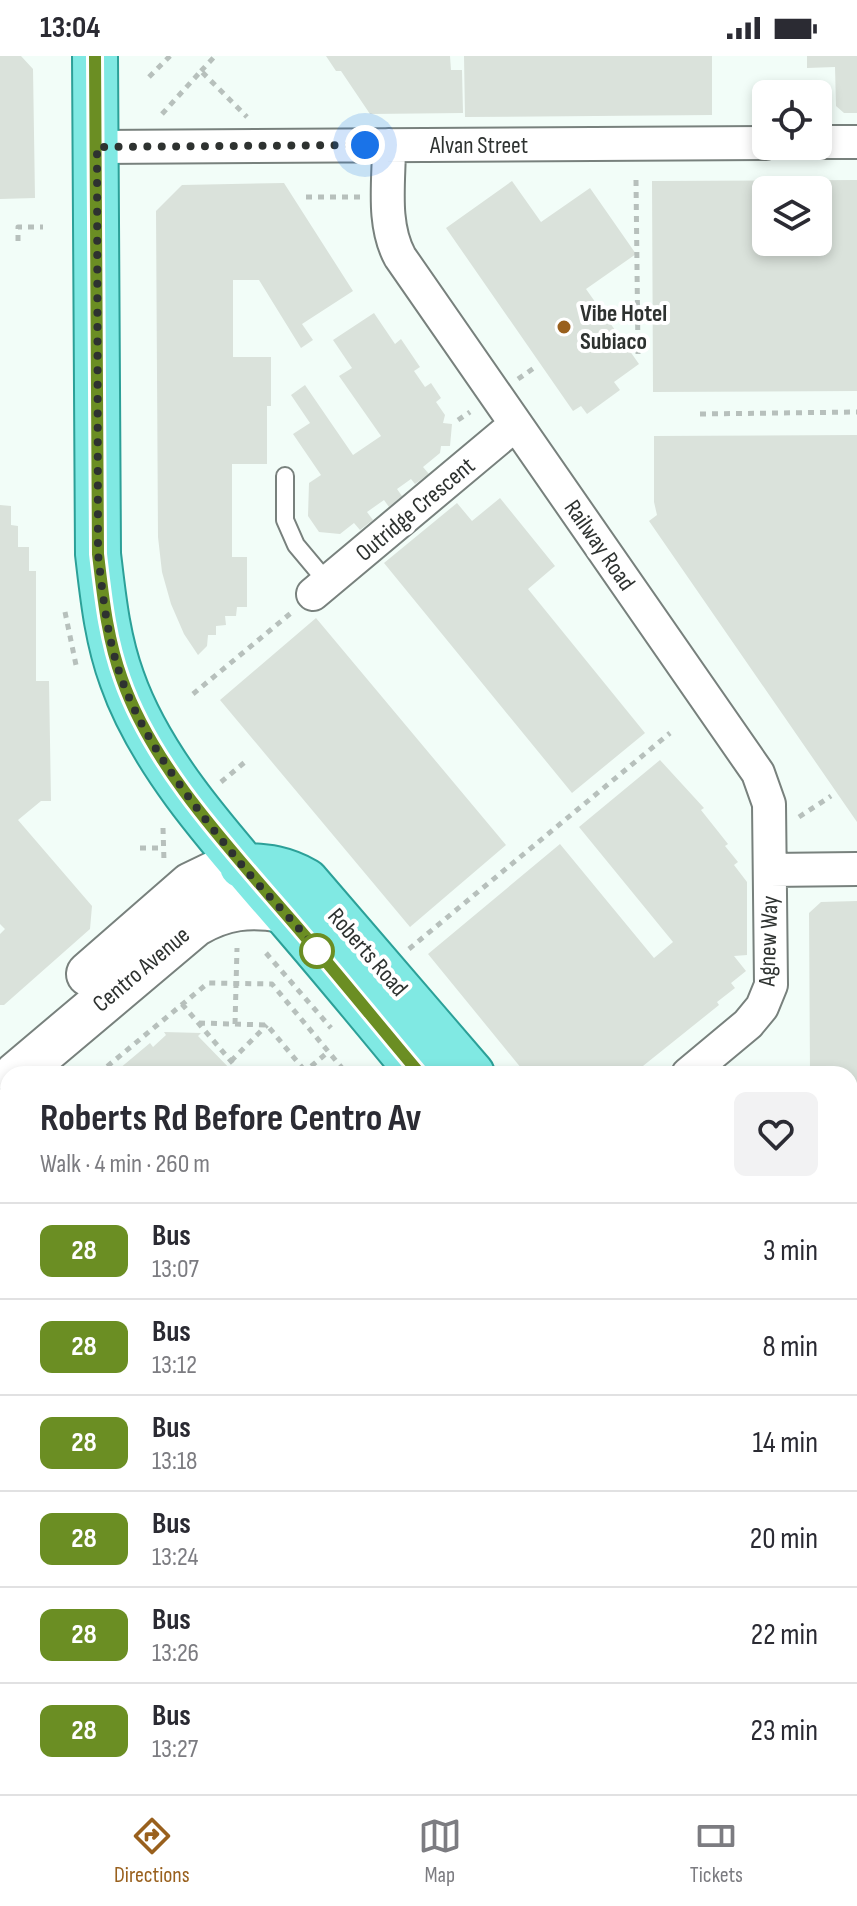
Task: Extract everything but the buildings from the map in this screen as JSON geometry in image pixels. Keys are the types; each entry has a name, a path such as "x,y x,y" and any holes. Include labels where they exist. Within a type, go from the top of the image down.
{"main road":[{"path":"95,56 98,554 106,621 122,679 139,719 166,765 214,802 242,866 413,1066"},
{"name":"Roberts Road","path":"242,866 270,866 290,871 306,881 465,1066"}],"street":[{"path":"832,142 857,142"},
{"name":"Alvan Street","path":"97,147 752,143"},
{"name":"Railway Road","path":"389,145 389,229 392,243 758,773 769,804 770,870"},
{"name":"Outridge Crescent","path":"320,588 516,424"},
{"path":"177,876 203,852 214,802"},
{"name":"Centro Avenue","path":"0,1051 177,876 242,866"},
{"path":"770,870 857,869"},
{"name":"Agnew Way","path":"698,1066 748,1024 762,1007 771,985 770,870"},
{"name":"Centro Avenue","path":"26,1066 195,924 238,907 282,910"}],"lane":[{"path":"285,476 285,520 320,588"}],"path":[{"path":"149,77 170,56"},
{"path":"162,114 215,56"},
{"path":"201,71 253,122"},
{"path":"636,180 638,354"},
{"path":"306,197 373,197"},
{"path":"18,241 18,227 43,227"},
{"path":"700,414 857,412"},
{"path":"193,694 320,588"},
{"path":"406,951 670,733"},
{"path":"214,802 245,762"},
{"path":"798,818 831,796"},
{"path":"159,820 165,830 164,848 177,876"},
{"path":"140,848 164,848"},
{"path":"235,1024 237,948"},
{"path":"266,953 339,1038"},
{"path":"108,1066 208,983 272,984 340,1066"},
{"path":"182,1004 235,1066"},
{"path":"199,1023 267,1025"},
{"path":"231,1061 267,1025"},
{"path":"267,1025 298,1066"},
{"path":"311,1066 328,1052"}],"bus line":[{"name":"28","path":"95,56 98,554 106,621 122,679 139,719 166,765 242,866 413,1066"}],"place":[{"name":"Vibe Hotel Subiaco","path":"564,327"}],"route":[{"path":"317,951 242,866 166,765 139,719 122,679 106,621 98,554 97,147 365,145"}]}
